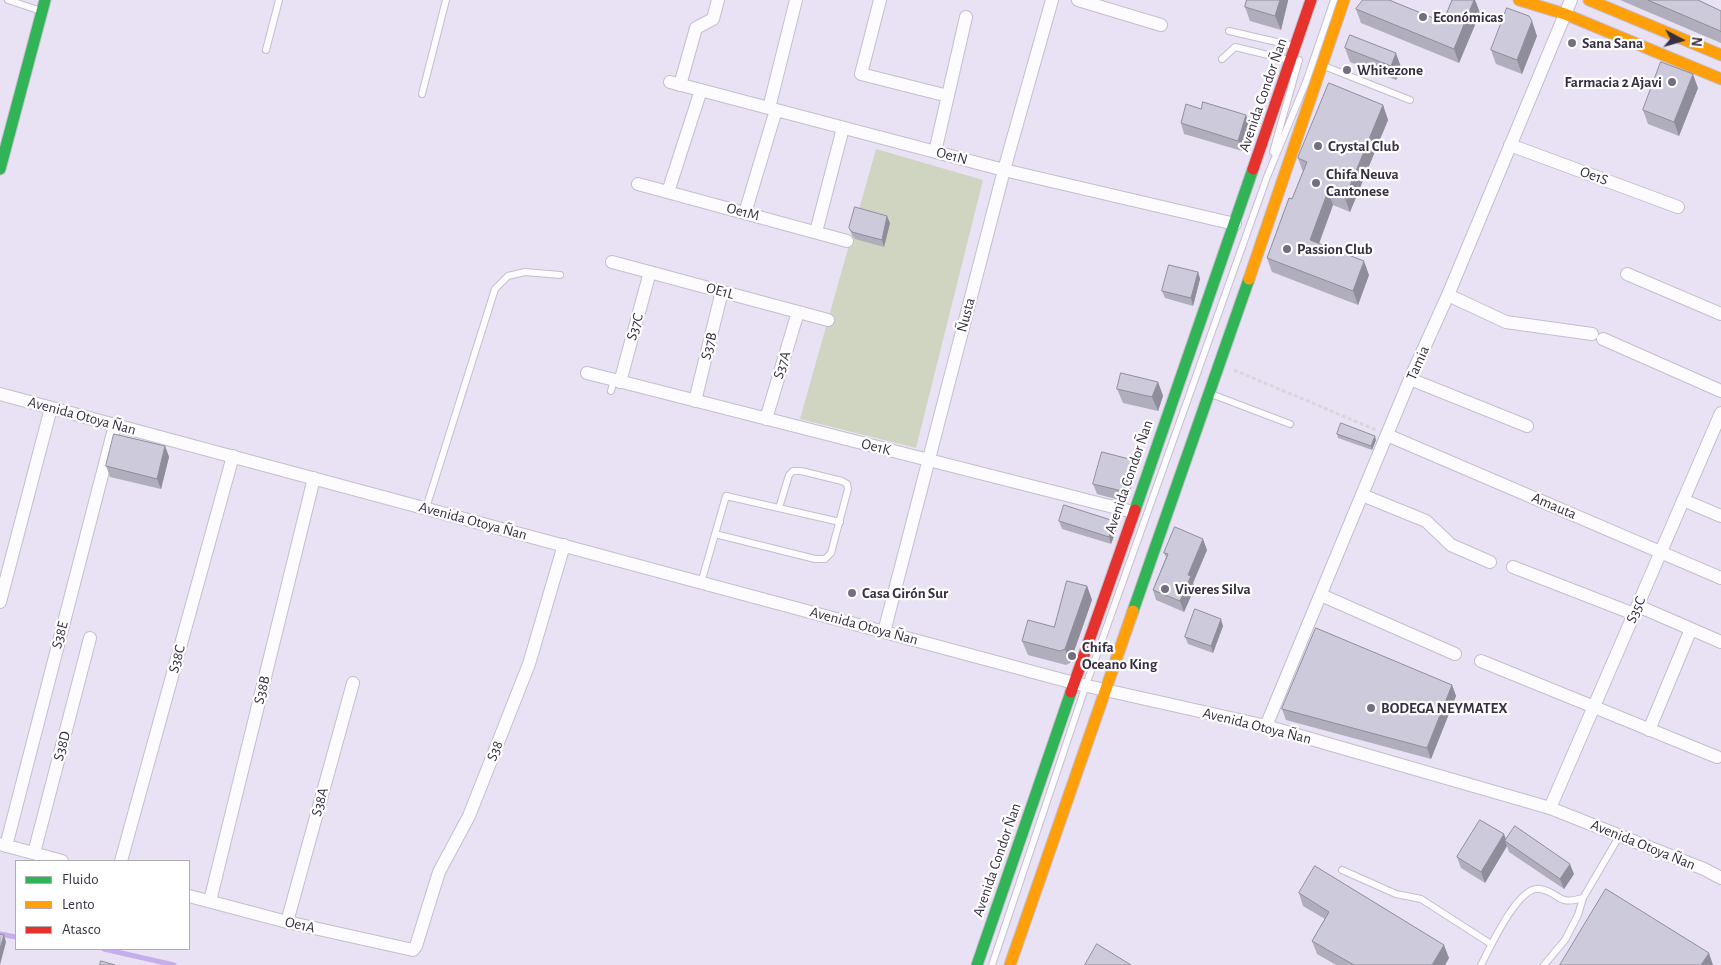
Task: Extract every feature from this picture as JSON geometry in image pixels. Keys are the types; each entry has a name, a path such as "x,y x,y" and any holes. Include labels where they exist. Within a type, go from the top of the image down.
{"main road":[{"name":"Avenida Condor Ñan","path":"977,965 1080,684 1133,512 1235,224 1290,60 1298,50 1311,0"},
{"path":"1010,965 1104,690 1210,393 1344,0"},
{"path":"1336,25 1356,0"},
{"path":"1519,0 1565,14 1721,79"},
{"path":"1589,0 1721,55"},
{"path":"0,169 44,6"}],"street":[{"name":"Oe1N","path":"718,0 713,19 696,28 675,84 1004,170 1235,224"},
{"path":"746,213 772,109 796,0"},
{"path":"880,0 861,74 948,96"},
{"name":"Ñusta","path":"884,632 1004,170 1052,0"},
{"path":"1078,0 1161,24"},
{"name":"Tamia","path":"1266,726 1410,379 1448,295 1571,0"},
{"path":"935,152 966,17"},
{"path":"668,192 701,90"},
{"path":"816,232 843,128"},
{"name":"Oe1S","path":"1510,145 1678,207"},
{"name":"Oe1M","path":"638,184 847,241"},
{"name":"OE1L","path":"612,262 828,320"},
{"name":"S37C","path":"615,384 650,272"},
{"path":"1627,274 1721,314"},
{"name":"S37B","path":"695,401 722,291"},
{"path":"1448,295 1506,322 1597,337 1721,391"},
{"name":"S37A","path":"766,419 798,312"},
{"name":"Oe1K","path":"587,373 615,384 695,401 1133,512"},
{"path":"1410,379 1527,426"},
{"name":"Avenida Otoya Ñan","path":"0,394 1080,684 1266,726 1550,808 1721,878"},
{"path":"0,602 51,408"},
{"name":"S35C","path":"1550,808 1721,413"},
{"name":"S38E","path":"3,845 115,425"},
{"name":"Amauta","path":"1387,435 1721,578"},
{"name":"S38C","path":"122,860 233,456"},
{"name":"S38B","path":"210,901 314,478"},
{"path":"1362,495 1426,521 1451,545 1490,562"},
{"path":"1683,500 1721,516"},
{"name":"S38","path":"413,950 416,946 439,872 470,816 529,664 564,545"},
{"path":"1513,566 1691,629 1721,642"},
{"path":"1321,595 1455,654"},
{"path":"1649,730 1691,629"},
{"name":"S38D","path":"34,853 90,638"},
{"path":"1482,661 1717,757"},
{"name":"S38A","path":"287,922 353,683"},
{"path":"3,845 58,860"},
{"name":"Oe1A","path":"190,896 287,922 413,950"}],"lane":[{"path":"8,0 44,6"},
{"path":"266,50 279,0"},
{"path":"422,94 446,0"},
{"path":"992,965 1080,684 1267,177 1306,82 1334,0"},
{"path":"1230,31 1298,50 1291,86 1267,177"},
{"path":"1222,60 1235,47 1290,60"},
{"path":"1323,66 1410,100"},
{"path":"426,508 495,289 508,276 525,272 560,275"},
{"path":"1210,393 1290,424"},
{"path":"715,534 816,559 826,559 831,553 840,522 848,489 847,484 801,470 793,471 789,475 779,508"},
{"path":"701,582 726,496 840,522"},
{"path":"1544,965 1565,940 1578,915 1583,898 1620,836"},
{"path":"1342,870 1396,894 1421,899 1491,944"},
{"path":"1481,965 1491,944 1520,898 1530,890 1539,888 1567,902 1583,898"}],"path":[{"path":"1220,364 1387,435"}],"green space":[{"path":"876,149 983,180 916,448 800,419"}],"building":[{"path":"1247,0 1280,0 1275,16 1245,7"},
{"path":"1363,0 1389,0 1443,22 1452,0 1474,0 1454,49 1356,9"},
{"path":"1648,0 1698,0 1721,11 1721,32 1720,31"},
{"path":"1507,8 1529,16 1532,21 1517,60 1491,50"},
{"path":"1350,35 1396,53 1391,66 1345,48"},
{"path":"1661,62 1693,74 1674,122 1643,110"},
{"path":"1329,83 1383,105 1345,198 1328,191 1310,240 1364,261 1353,291 1267,258 1289,198 1292,199 1307,162 1298,158"},
{"path":"1203,102 1246,115 1238,141 1181,123 1186,104 1201,109"},
{"path":"855,207 887,216 882,240 852,232 849,228"},
{"path":"1169,265 1198,272 1191,298 1162,291"},
{"path":"1121,373 1158,382 1152,397 1117,389"},
{"path":"1341,423 1375,436 1371,446 1337,434"},
{"path":"114,434 165,446 157,479 106,466"},
{"path":"1102,452 1133,460 1122,491 1093,484"},
{"path":"1064,505 1114,521 1109,537 1059,521"},
{"path":"1175,527 1203,539 1188,575 1191,576 1180,601 1153,590 1168,554 1164,553"},
{"path":"1067,581 1087,586 1065,649 1060,651 1022,641 1028,620 1054,627"},
{"path":"1195,609 1221,619 1211,646 1185,637"},
{"name":"BODEGA NEYMATEX","path":"1316,628 1452,685 1427,748 1282,709"},
{"path":"1480,820 1504,834 1481,872 1457,857"},
{"path":"1515,826 1570,864 1560,879 1505,841"},
{"path":"1315,866 1444,945 1432,965 1354,965 1312,941 1329,912 1299,893"},
{"path":"1606,889 1709,953 1701,965 1560,965"},
{"path":"0,934 4,935 0,949"},
{"path":"1097,944 1131,965 1085,965"},
{"path":"101,961 115,965 100,965"}],"waterway":[{"path":"0,934 15,937"},
{"path":"108,950 174,965"}],"traffic: fast":[{"path":"0,169 45,0"},
{"path":"1135,510 1253,169"},
{"path":"1133,611 1249,279"},
{"path":"977,965 1071,692"}],"traffic: slow":[{"path":"1249,279 1344,0"},
{"path":"1519,0 1565,14 1721,79"},
{"path":"1589,0 1721,55"},
{"path":"1010,965 1133,611"}],"traffic: jam":[{"path":"1253,169 1311,0"},
{"path":"1071,692 1135,510"}],"place":[{"name":"Económicas","path":"1423,17"},
{"name":"Sana Sana","path":"1572,43"},
{"name":"Whitezone","path":"1347,70"},
{"name":"Farmacia 2 Ajavi","path":"1672,82"},
{"name":"Crystal Club","path":"1318,146"},
{"name":"Chifa Neuva Cantonese","path":"1316,183"},
{"name":"Passion Club","path":"1287,249"},
{"name":"Viveres Silva","path":"1165,589"},
{"name":"Casa Girón Sur","path":"852,593"},
{"name":"Chifa Oceano King","path":"1072,656"},
{"name":"BODEGA NEYMATEX","path":"1371,708"}]}
